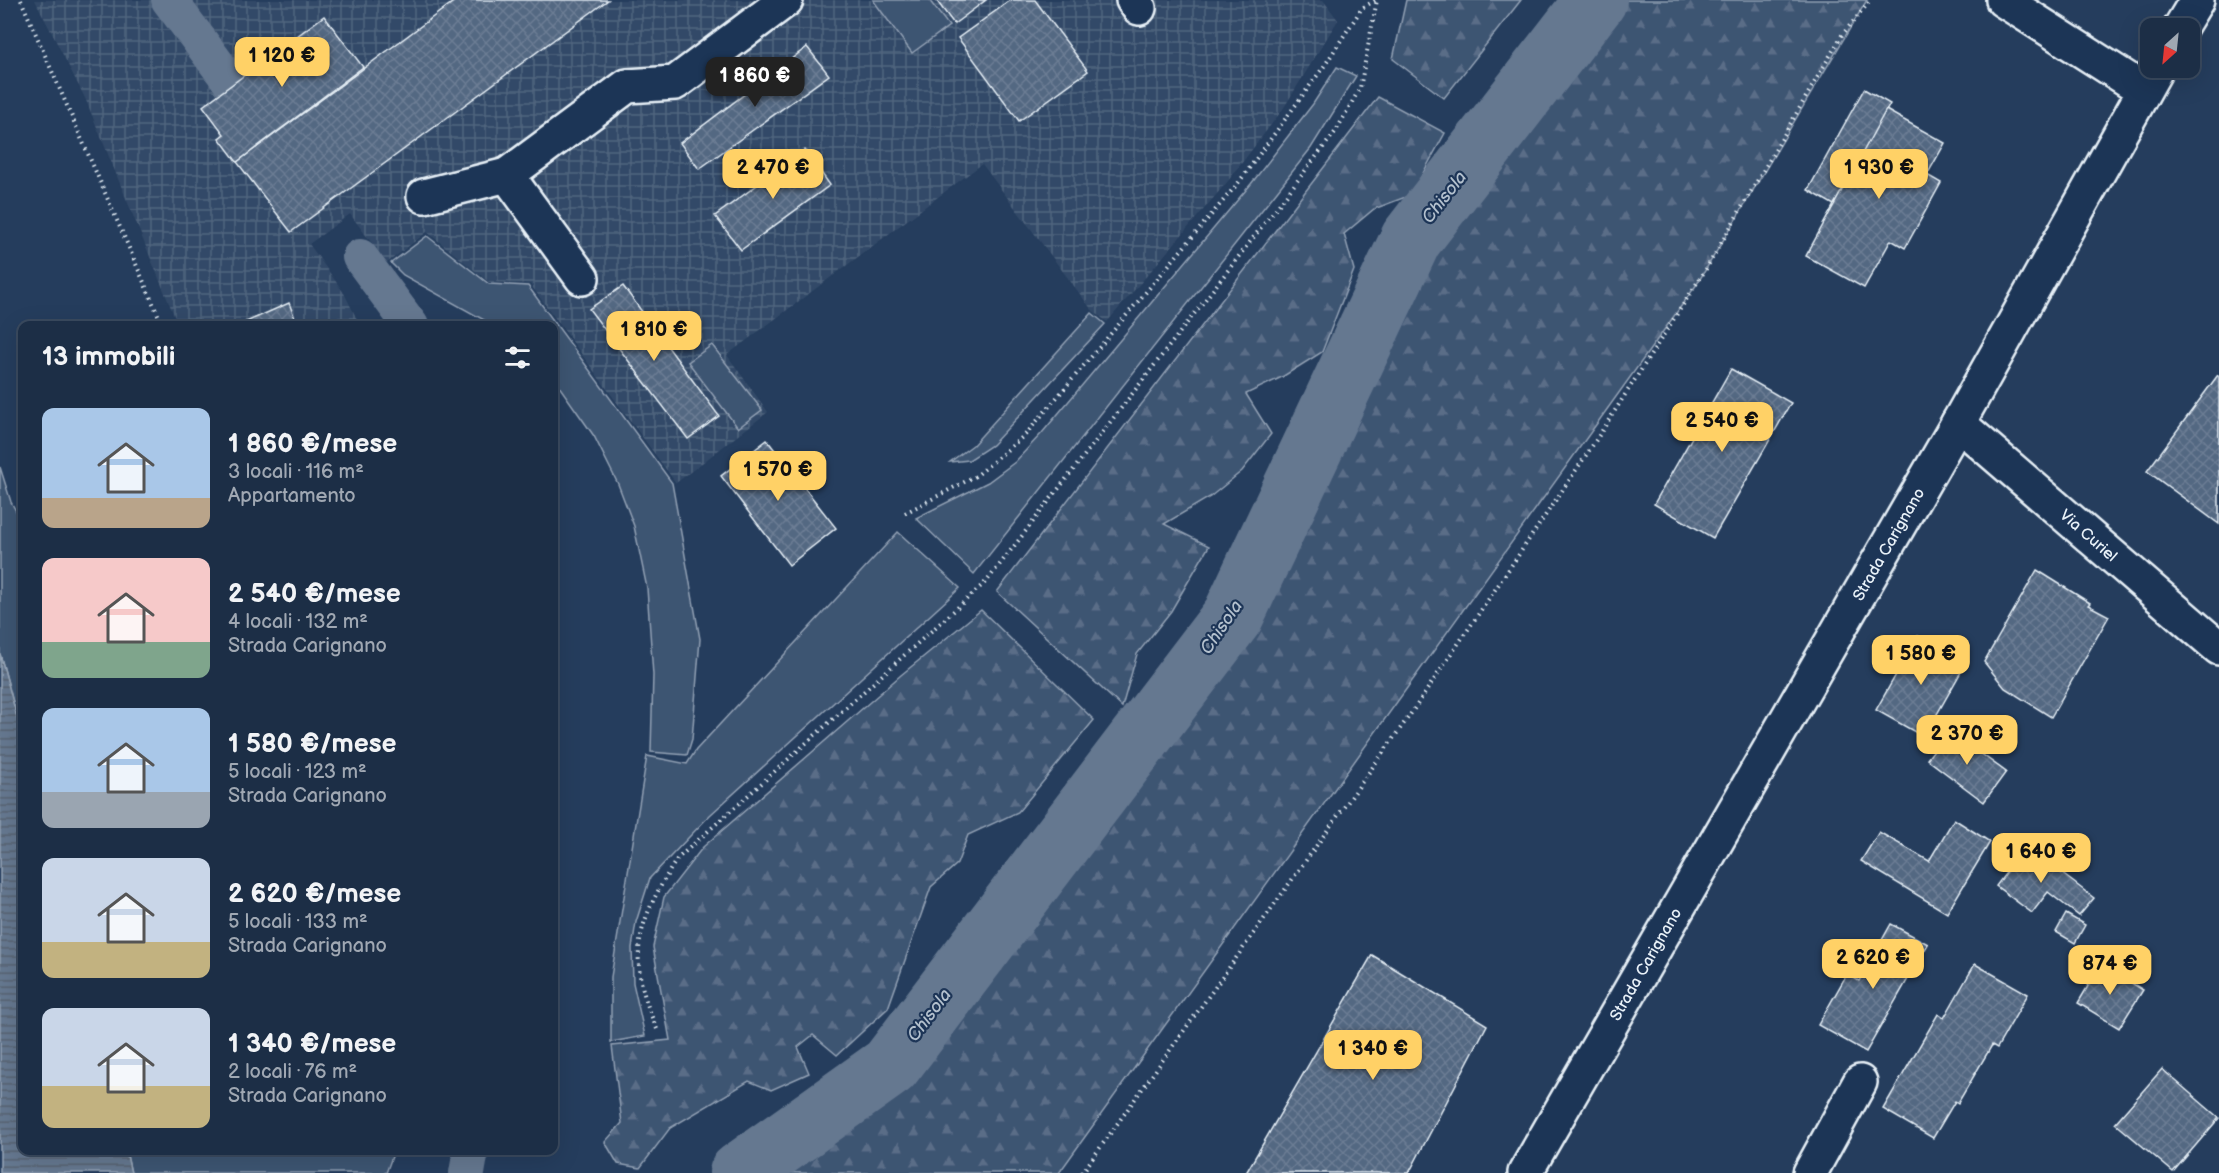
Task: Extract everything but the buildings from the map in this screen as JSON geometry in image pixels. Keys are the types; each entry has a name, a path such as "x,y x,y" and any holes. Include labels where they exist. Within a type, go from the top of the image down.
{"main road":[{"path":"424,196 507,175 627,86 675,83 786,0"},
{"path":"2003,0 2151,79"},
{"path":"2186,18 2197,0"},
{"name":"Strada Carignano","path":"1525,1173 1958,423 2151,79"},
{"path":"507,175 582,278"},
{"name":"Via Curiel","path":"1958,423 2219,648"},
{"path":"1810,1173 1860,1082"}],"path":[{"path":"21,0 161,321"},
{"path":"905,513 976,476 1026,434 1239,182 1324,66 1362,8 1376,0"},
{"path":"657,1029 643,999 637,951 651,901 677,859 987,581 1336,131 1360,88 1376,0"},
{"path":"1082,1173 1410,715 1580,464 1706,269 1842,35 1871,0"}],"shaded area":[{"path":"35,0 1323,0 1338,20 1283,109 1228,181 1107,322 1092,310 982,164 727,355 768,412 676,483 530,284 489,282 427,232 387,263 350,214 309,244 344,293 358,321 176,321 85,98"},
{"path":"0,654 18,721 18,1155 127,1155 131,1173 0,1173"}],"green space":[{"path":"873,0 929,0 949,26 912,53"},
{"path":"1406,0 1521,0 1444,98 1393,59"},
{"path":"1596,0 1867,0 1697,284 1059,1173 779,1173 890,1066 1233,616 1411,239"},
{"path":"1337,67 1356,76 1311,148 974,574 916,518 988,482 1015,462 1042,433 1251,184 1313,104"},
{"path":"1378,97 1445,133 1411,195 1374,209 1344,234 1354,270 1322,352 1282,377 1246,394 1271,434 1242,471 1210,497 1164,524 1209,546 1171,611 1137,654 1122,707 997,592"},
{"path":"427,236 489,284 528,286 554,321 486,321 403,275 391,263"},
{"path":"1092,313 1105,324 992,445 969,460 950,462 973,445"},
{"path":"558,327 672,483 700,639 692,739 687,755 651,752 653,675 647,588 634,526 618,484 594,436 558,385"},
{"path":"712,345 762,410 738,428 688,362"},
{"path":"0,467 11,502 18,515 18,720 0,654"},
{"path":"898,532 960,588 710,815 650,878 636,922 632,948 633,983 645,1036 611,1042 611,977 647,756 687,764 696,750"},
{"path":"981,610 1094,720 1018,812 968,835 957,864 931,887 888,1008 837,1055 813,1035 798,1047 809,1073 771,1090 749,1081 670,1128 640,1168 618,1164 605,1142 622,1123 612,1046 670,1040 653,947 664,897 703,847 901,675"},
{"path":"127,1155 393,1155 386,1173 131,1173"}],"waterway":[{"path":"169,0 232,84"},
{"name":"Chisola","path":"740,1173 890,1066 1233,616 1411,239 1596,0"},
{"path":"360,257 407,321"},
{"path":"467,1173 470,1155"}]}
